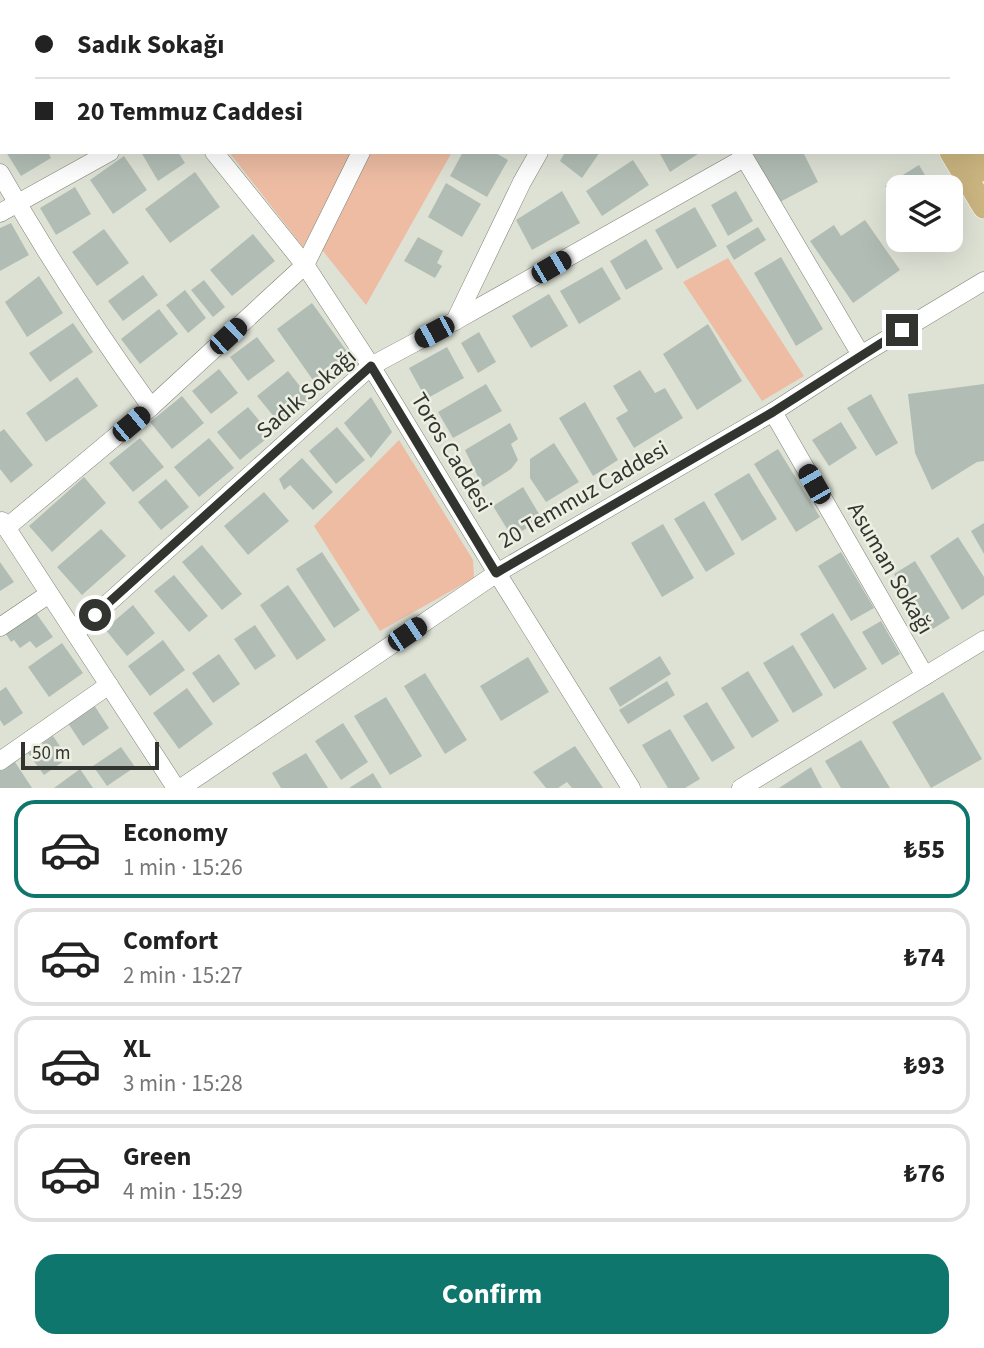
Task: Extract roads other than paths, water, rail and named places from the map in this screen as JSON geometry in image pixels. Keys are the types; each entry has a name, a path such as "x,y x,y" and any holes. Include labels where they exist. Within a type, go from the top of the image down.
{"main road":[{"path":"952,154 984,207"},
{"path":"973,154 984,170"}],"street":[{"path":"0,213 106,154"},
{"name":"Toros Caddesi","path":"216,154 305,265 371,366 496,573 631,788"},
{"path":"176,788 3,523 151,407 305,265 360,154"},
{"path":"455,321 538,154"},
{"path":"743,155 860,355"},
{"name":"Sadık Sokağı","path":"75,633 371,366 455,321 743,155"},
{"path":"0,173 113,355 151,407"},
{"name":"20 Temmuz Caddesi","path":"181,788 496,573 773,412 860,355 984,281"},
{"name":"Asuman Sokağı","path":"773,412 925,676"},
{"path":"0,627 50,594"},
{"path":"741,788 984,640"},
{"path":"0,761 109,685"}]}
